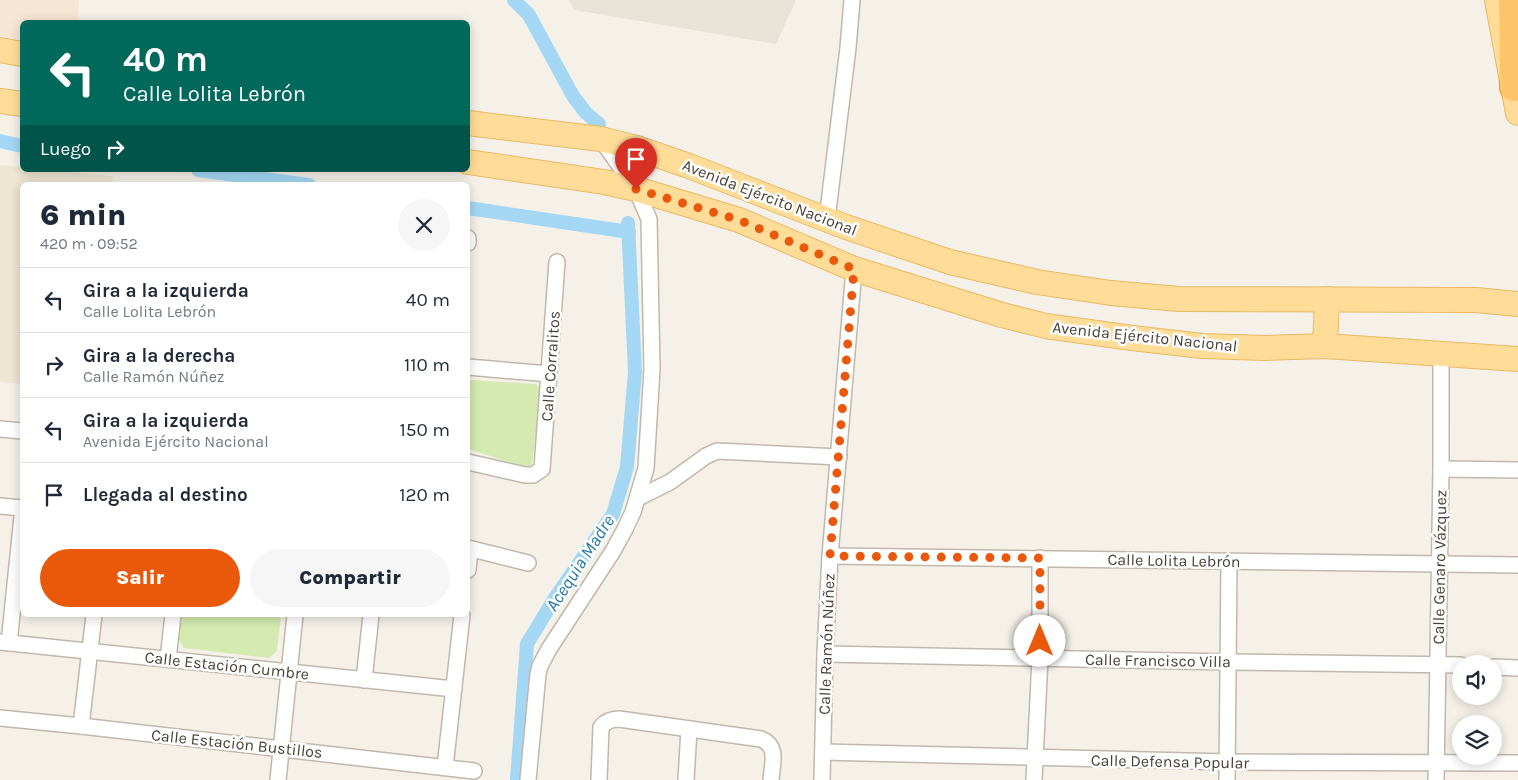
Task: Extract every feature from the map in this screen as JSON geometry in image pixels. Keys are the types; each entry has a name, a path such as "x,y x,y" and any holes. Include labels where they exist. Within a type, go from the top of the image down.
{"highway":[{"path":"1513,0 1516,100"}],"main road":[{"path":"1497,0 1516,100"},
{"path":"0,50 20,54"},
{"path":"0,101 20,104"},
{"name":"Avenida Ejército Nacional","path":"470,123 601,139 637,148 827,219 950,262 1037,282 1111,293 1179,299 1327,300 1385,298 1476,300 1518,304"},
{"name":"Avenida Ejército Nacional","path":"470,162 604,182 636,189 739,220 854,269 1002,315 1046,326 1202,346 1266,348 1325,346 1508,358"},
{"path":"1476,300 1505,293 1518,285"},
{"path":"1325,346 1327,300"},
{"path":"1508,358 1518,370"}],"street":[{"path":"827,219 852,0"},
{"path":"528,780 540,666 626,529 638,498 646,468 652,369 649,220 636,189 601,139"},
{"name":"Calle Corralitos","path":"470,462 525,475 534,475 542,469 557,262"},
{"name":"Calle Ramón Núñez","path":"822,780 830,556 854,269"},
{"name":"Calle Genaro Vázquez","path":"1436,780 1441,353"},
{"path":"470,367 550,374"},
{"path":"0,429 20,431"},
{"path":"638,498 670,482 706,456 718,451 838,457"},
{"path":"1441,469 1518,470"},
{"path":"0,506 20,508"},
{"path":"5,642 20,532"},
{"path":"470,549 528,563"},
{"name":"Calle Lolita Lebrón","path":"830,556 1518,565"},
{"path":"1034,780 1040,658 1040,558"},
{"path":"1227,780 1229,560"},
{"path":"81,726 94,617"},
{"path":"168,659 173,617"},
{"path":"278,780 294,617"},
{"path":"364,680 371,617"},
{"path":"445,767 462,617"},
{"name":"Calle Estación Cumbre","path":"5,642 454,689"},
{"name":"Calle Francisco Villa","path":"825,654 1452,665"},
{"path":"1502,667 1518,668"},
{"name":"Calle Estación Bustillos","path":"0,718 474,771"},
{"path":"599,780 601,727 612,719 767,742 773,750 771,780"},
{"path":"686,780 689,729"},
{"name":"Calle Defensa Popular","path":"823,752 1228,762 1518,763"}],"shaded area":[{"path":"0,0 79,0 78,20 20,20 20,41 0,36"},
{"path":"568,0 796,0 776,44 575,10"},
{"path":"0,165 20,167 20,172 73,172 113,176 112,182 20,182 20,384 0,382"}],"green space":[{"path":"470,381 535,384 543,389 532,463 528,468 470,450"},
{"path":"180,617 281,617 277,651 269,658 184,648 177,637"}],"waterway":[{"name":"Acequia Madre","path":"514,0 529,15 573,96 586,113 599,124"},
{"path":"0,141 20,146"},
{"path":"213,172 287,182"},
{"path":"470,208 629,232"},
{"name":"Acequia Madre","path":"517,780 527,644 553,601 613,514 627,467 635,372 628,223"}],"route":[{"path":"636,189 739,220 854,269 830,556 1040,558 1040,641"}]}
